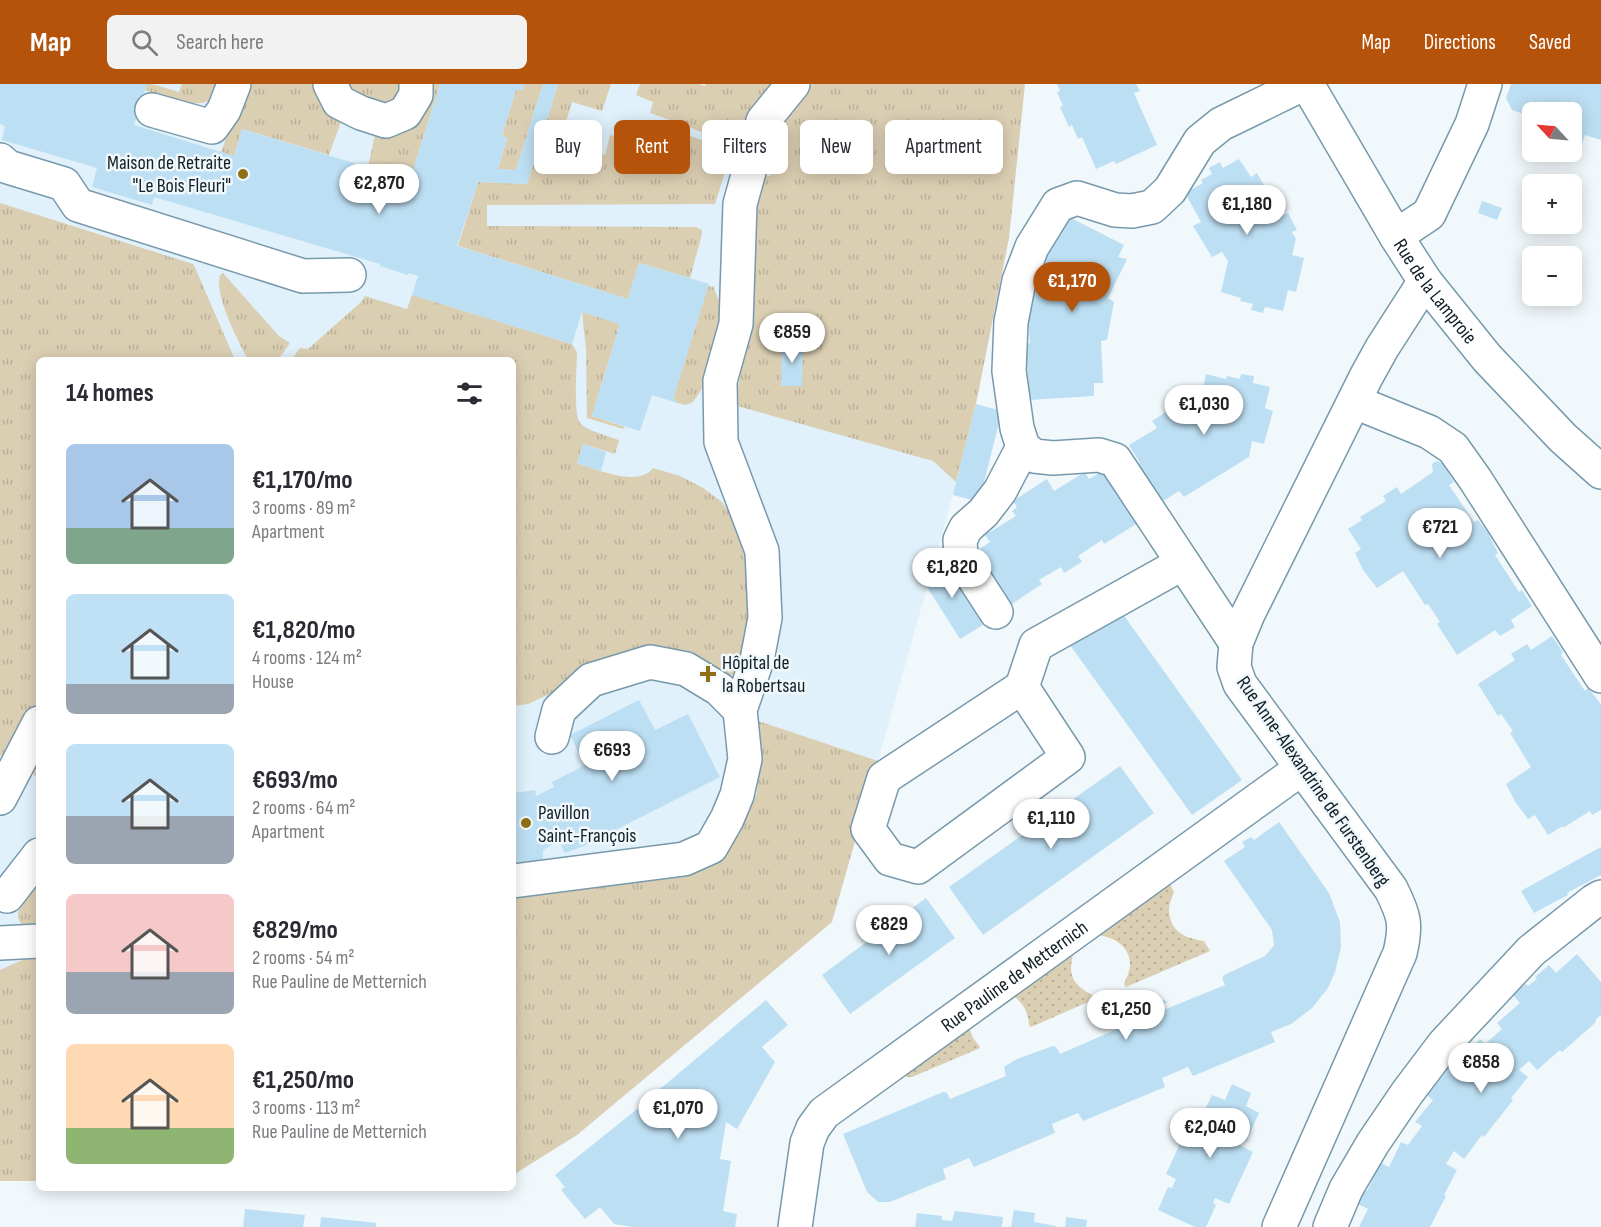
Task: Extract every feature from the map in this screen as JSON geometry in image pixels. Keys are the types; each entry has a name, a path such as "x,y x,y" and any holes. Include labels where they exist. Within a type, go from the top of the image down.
{"street":[{"path":"152,110 212,126 224,110 234,84"},
{"path":"330,84 339,102 361,113 386,121 405,113 416,95 416,84"},
{"path":"516,881 684,859 711,846 727,819 737,795 745,759 740,710 757,660 765,618 762,551 721,442 720,381 736,324 740,204 763,121 793,84"},
{"path":"1236,643 1115,460 1099,455 1053,458 1035,456 1023,447 1017,428 1009,371 1011,322 1019,281 1032,247 1058,206 1077,198 1115,210 1132,211 1152,207 1170,190 1200,141 1221,124 1305,84"},
{"name":"Rue de la Lamproie","path":"1305,84 1425,281 1487,358 1563,438 1601,472"},
{"path":"1396,236 1429,214 1473,124 1485,84"},
{"path":"0,160 8,167 64,184 78,205 303,276 349,275"},
{"name":"Rue Anne-Alexandrine de Furstenberg","path":"1279,1227 1400,953 1405,932 1401,910 1390,889 1240,684 1234,667 1236,643 1248,614 1382,348 1425,281"},
{"path":"1354,402 1429,432 1453,448 1601,676"},
{"path":"996,612 961,558 960,540 966,528 983,513 1000,491 1023,447"},
{"path":"1022,687 1068,757 918,867 890,859 868,829 884,778 1022,687 1036,645 1183,563"},
{"path":"552,737 559,710 591,680 650,662 686,669 718,689 740,710"},
{"path":"0,798 36,729"},
{"name":"Rue Pauline de Metternich","path":"795,1227 807,1143 813,1128 824,1113 1302,768"},
{"path":"2,899 36,859"},
{"path":"1330,1227 1346,1189 1373,1143 1444,1044 1531,951 1601,897"},
{"path":"0,943 36,941"}],"shaded area":[{"name":"Hôpital de la Robertsau","path":"0,84 1025,84 1009,238 967,443 832,922 577,1135 516,1173 516,357 36,357 36,1181 0,1181"}],"green space":[{"path":"147,84 179,92 182,84 222,84 215,97 200,103 191,103 145,90"},
{"path":"246,84 319,84 342,119 329,155 242,129 234,156 221,152"},
{"path":"339,84 406,84 393,111"},
{"path":"427,84 440,84 410,180 368,167 376,130"},
{"path":"524,84 543,84 516,170 498,169 507,139 502,135 516,90 522,90"},
{"path":"558,84 611,84 602,111 572,102 566,120 547,120"},
{"path":"640,84 699,84 705,86 706,84 780,84 755,120 702,120 702,132 690,127 690,120 670,120 650,113 653,102 636,95"},
{"path":"813,84 1025,84 1009,238 976,404 956,482 933,461 734,405 750,331 755,183 761,176 788,174 788,120 779,120 794,98"},
{"path":"610,135 614,136 614,174 690,174 690,136 702,140 702,174 725,174 715,204 487,205 487,226 696,227 702,230 690,278 639,263 628,299 458,246 478,182 527,184 534,161 534,174 602,174 602,154 605,155"},
{"path":"0,203 193,264 234,357 36,357 36,776 0,755"},
{"path":"223,273 279,336 290,343 280,357 246,357 233,330 220,294 220,275"},
{"path":"708,286 713,286 723,311 713,372 693,402 686,405 677,403 673,399"},
{"path":"412,295 572,344 577,352 576,400 580,423 592,431 619,440 615,454 583,444 577,463 627,477 646,474 653,468 680,476 703,488 722,502 741,530 754,592 738,673 722,680 577,675 554,692 528,704 516,706 516,357 293,357 300,348 308,349 365,296 407,309"},
{"path":"582,312 620,324 592,416 625,427 623,429 587,418 586,349"},
{"path":"752,719 878,761 832,922 577,1135 516,1173 516,898 682,877 718,860 739,835 757,793 760,764"},
{"path":"1168,881 1174,892 1169,910 1172,924 1185,936 1204,941 1210,951 1126,987 1124,984 1130,965 1127,953 1115,940 1097,935"},
{"path":"36,882 36,931 21,923 18,916 23,902"},
{"path":"1075,948 1071,966 1073,979 1097,998 1031,1027 1024,1007 1011,993"},
{"path":"36,955 36,1181 0,1181 0,970"},
{"path":"968,1024 973,1038 980,1047 978,1049 912,1077 907,1077 904,1072"}],"building":[{"path":"0,84 147,84 134,125 234,156 242,129 410,180 440,84 524,84 523,90 516,90 502,135 507,139 498,169 516,170 543,84 558,84 547,120 534,120 534,161 527,184 478,182 457,246 628,299 639,263 709,284 673,399 677,403 652,395 640,431 592,416 620,324 582,312 572,344 412,295 418,276 409,273 408,275 380,266 380,264 154,197 152,205 92,187 97,168 2,140 5,126 0,124"},
{"path":"1057,84 1136,84 1140,91 1134,93 1157,145 1116,164 1114,161 1096,169 1082,137 1078,139 1072,125 1069,127 1060,107 1063,106 1057,92 1060,91"},
{"path":"1511,84 1601,84 1601,140 1585,135 1582,144 1582,102 1522,102 1522,113 1512,110 1506,98"},
{"path":"1239,159 1251,177 1257,173 1282,216 1288,213 1297,230 1292,232 1296,239 1292,255 1304,258 1296,292 1288,290 1283,311 1265,307 1263,313 1251,310 1253,304 1221,292 1228,261 1222,252 1212,257 1193,226 1201,222 1185,193 1203,183 1201,180 1212,174 1209,168 1220,162 1223,168"},
{"path":"1482,201 1502,208 1497,220 1478,213"},
{"path":"1067,216 1124,245 1118,257 1127,259 1108,298 1114,302 1107,340 1101,341 1103,383 1094,383 1094,396 1030,400 1027,365 1019,366 1026,344 1030,343 1028,315 1033,293 1045,269 1041,267"},
{"path":"782,342 803,342 802,386 781,386"},
{"path":"1206,374 1226,379 1227,376 1240,379 1241,374 1254,376 1253,383 1270,387 1265,408 1273,411 1264,444 1252,441 1249,457 1184,497 1179,491 1160,503 1137,465 1140,463 1129,445 1157,428 1152,421 1183,401 1189,412 1199,406"},
{"path":"976,404 1002,411 979,502 953,495"},
{"path":"583,444 606,452 601,471 577,463"},
{"path":"1436,461 1442,463 1454,482 1449,485 1474,522 1478,520 1488,533 1498,553 1495,555 1519,592 1522,590 1532,606 1511,620 1515,627 1500,636 1495,630 1457,655 1437,624 1440,622 1428,604 1425,605 1403,571 1377,588 1363,570 1355,553 1361,549 1348,529 1362,520 1360,517 1386,501 1383,496 1397,487 1401,494 1433,472 1432,464"},
{"path":"1104,470 1138,523 1104,544 1102,540 1078,556 1082,562 1064,573 1061,567 1039,580 1042,584 1009,606 975,552 990,542 985,535 1016,516 1012,511 1017,507 1013,501 1047,479 1054,491 1085,472 1089,479"},
{"path":"936,556 950,560 948,570 983,625 960,639 927,587"},
{"path":"1120,610 1242,780 1192,815 1070,645"},
{"path":"1552,636 1563,652 1561,655 1585,691 1588,688 1601,704 1601,810 1592,815 1590,811 1548,835 1535,815 1528,819 1506,784 1531,767 1510,733 1513,731 1501,714 1498,716 1478,684 1515,660 1511,654 1527,644 1531,650"},
{"path":"639,700 655,730 688,714 720,777 584,846 565,853 559,841 543,850 543,860 516,863 516,793 535,790 536,796 554,787 552,782 585,765 570,735"},
{"path":"1120,766 1154,813 983,935 949,887"},
{"path":"1279,822 1329,893 1340,922 1341,947 1335,972 1328,988 1312,1008 1291,1024 1271,1032 1275,1042 1193,1076 1188,1067 1162,1078 1165,1087 1083,1121 1078,1113 1052,1124 1055,1133 974,1167 969,1158 943,1169 946,1179 890,1202 878,1202 867,1192 843,1134 943,1092 947,1093 950,1099 1006,1076 1004,1067 1017,1059 1053,1046 1060,1054 1115,1030 1114,1021 1127,1014 1163,1000 1168,1002 1136,1014 1139,1020 1225,985 1222,978 1224,975 1265,956 1274,945 1272,930 1224,861 1245,847 1242,842 1251,837 1254,840"},
{"path":"1601,847 1601,875 1534,913 1521,891"},
{"path":"926,898 955,938 850,1014 822,975"},
{"path":"1577,954 1601,982 1601,1015 1595,1020 1596,1022 1562,1052 1560,1050 1537,1070 1529,1061 1519,1070 1528,1077 1511,1098 1513,1100 1464,1159 1454,1151 1446,1164 1457,1170 1430,1227 1359,1227 1368,1209 1358,1204 1373,1179 1371,1178 1379,1162 1389,1167 1401,1142 1408,1145 1422,1126 1415,1122 1433,1100 1424,1093 1434,1078 1438,1081 1446,1069 1444,1067 1454,1054 1463,1061 1480,1039 1485,1044 1502,1029 1497,1023 1520,1003 1513,995 1526,984 1528,986 1537,979 1535,977 1549,965 1556,973"},
{"path":"766,1000 788,1025 762,1047 775,1062 737,1129 726,1122 720,1159 731,1161 723,1211 737,1214 735,1227 633,1227 614,1224 600,1207 585,1219 561,1190 565,1187 555,1175 647,1101 668,1126 673,1104 660,1089"},
{"path":"1232,1084 1251,1093 1246,1106 1259,1113 1246,1142 1242,1140 1240,1145 1253,1152 1229,1204 1215,1198 1213,1203 1216,1205 1206,1227 1195,1227 1158,1210 1168,1187 1172,1188 1176,1179 1166,1174 1189,1124 1200,1128 1203,1119 1201,1117 1212,1095 1225,1100"},
{"path":"245,1209 305,1215 303,1227 243,1227"},
{"path":"1014,1210 1035,1213 1034,1222 1056,1227 1011,1227"},
{"path":"955,1211 1003,1217 1002,1227 915,1227 917,1213 942,1216 942,1220 952,1221"},
{"path":"321,1217 376,1223 376,1227 320,1227"},
{"path":"1066,1217 1087,1220 1086,1227 1065,1227"}],"place":[{"name":"Maison de Retraite \"Le Bois Fleuri\"","path":"243,174"},
{"name":"Hôpital de la Robertsau","path":"708,674"},
{"name":"Pavillon Saint-François","path":"526,823"}]}
